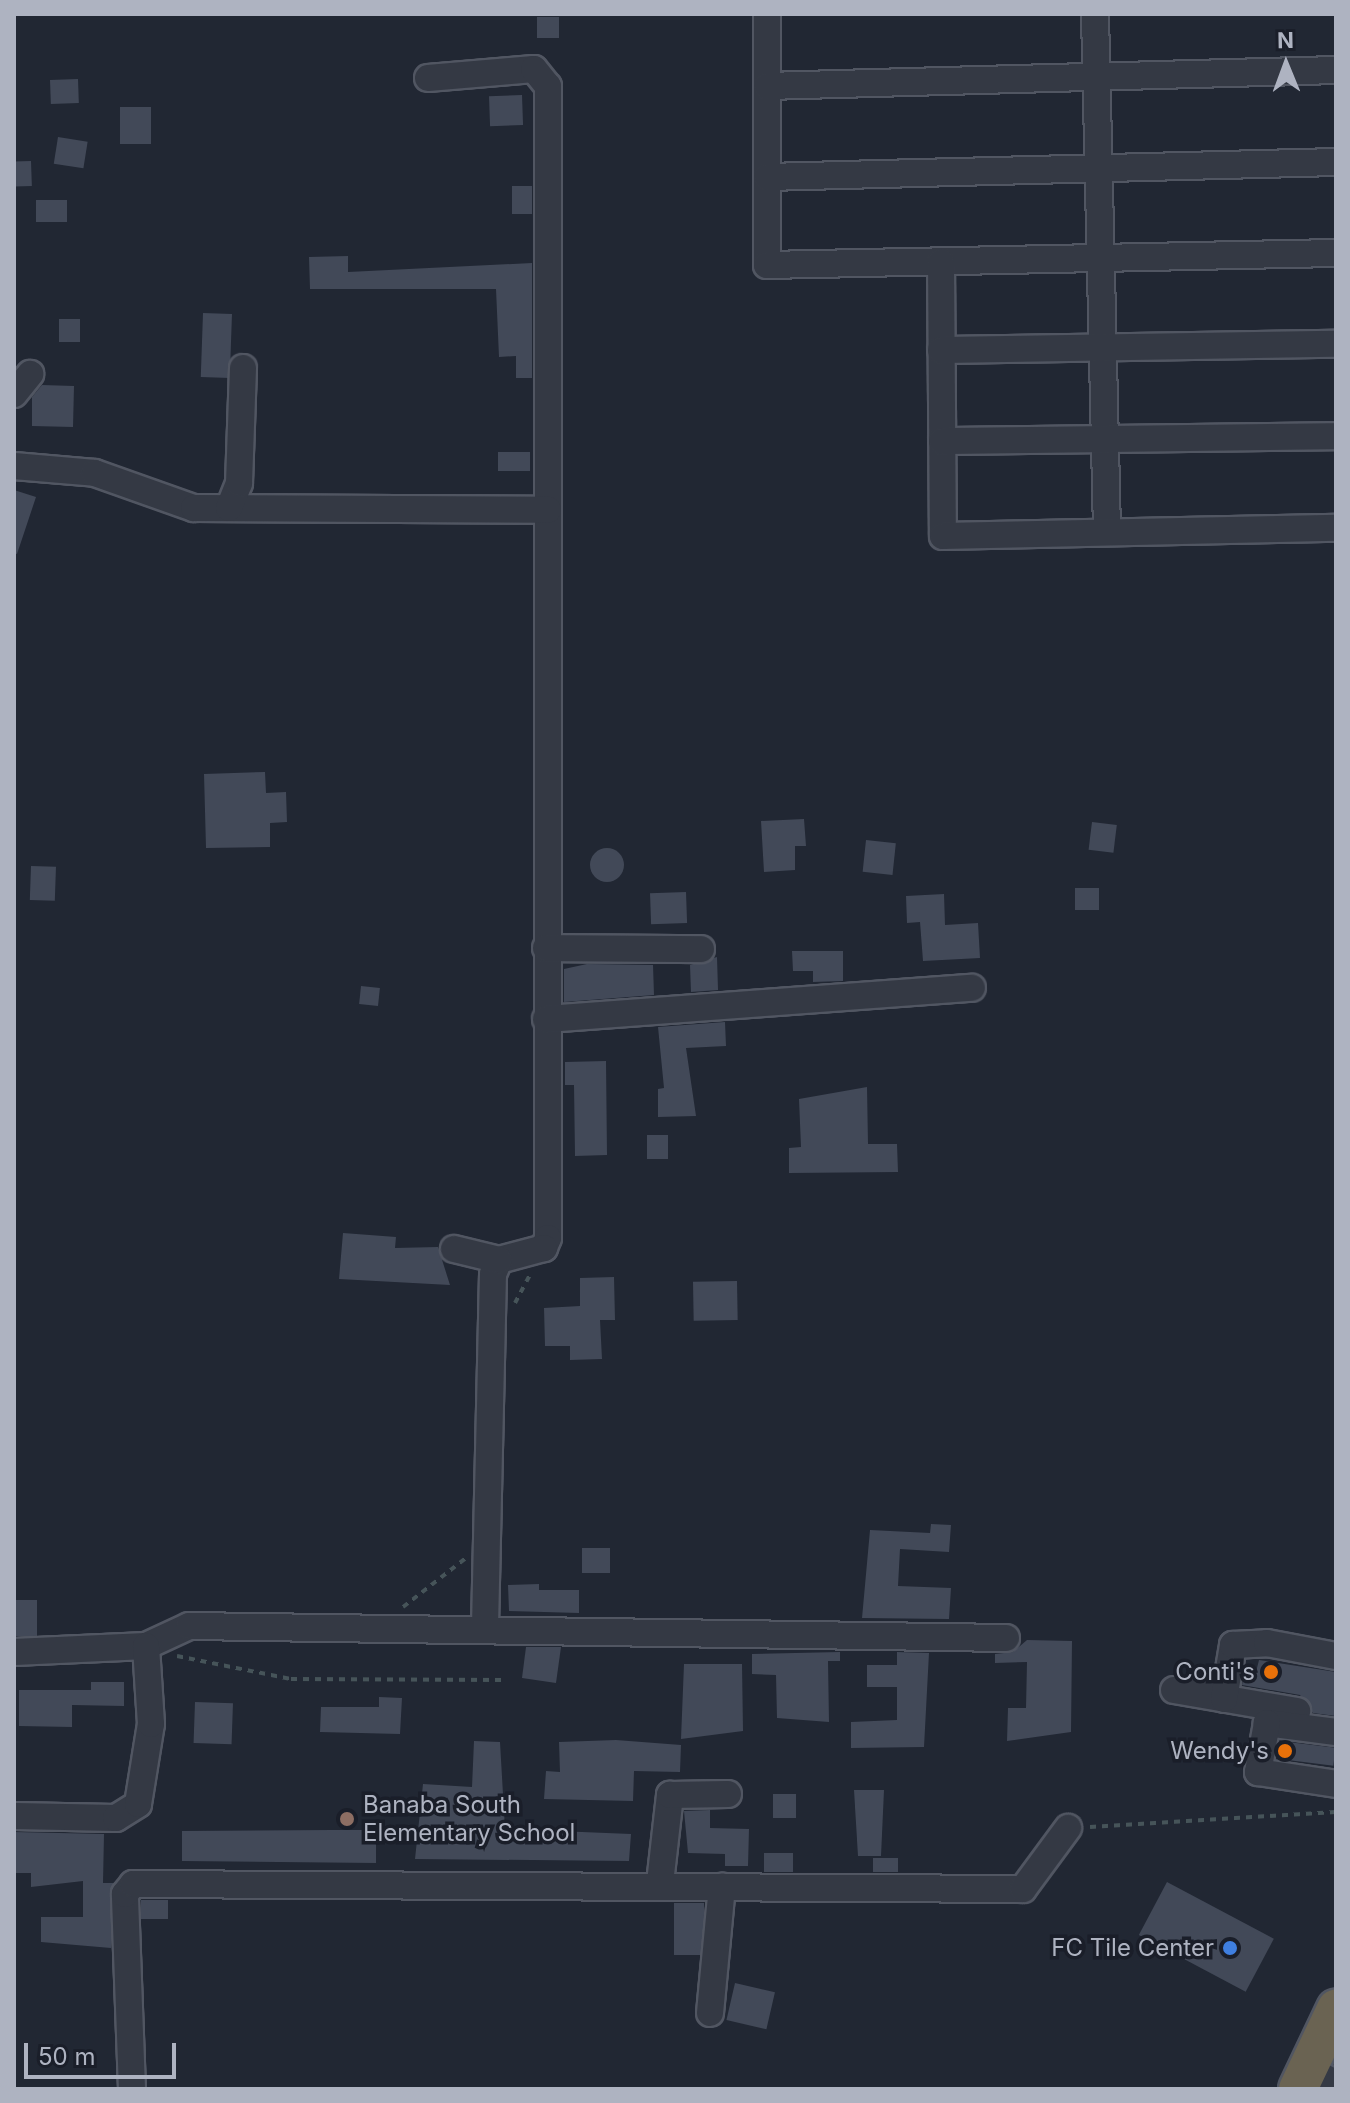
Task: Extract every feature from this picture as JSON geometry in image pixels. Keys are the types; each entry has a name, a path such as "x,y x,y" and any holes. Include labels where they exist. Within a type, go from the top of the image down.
{"highway":[{"path":"1314,2080 1336,2009"}],"street":[{"path":"767,14 767,265 1336,253"},
{"path":"1095,14 1107,531"},
{"path":"428,78 534,69 548,86 548,1238 544,1248 499,1260 454,1249"},
{"path":"767,86 1096,81 1336,70"},
{"path":"767,177 1336,162"},
{"path":"941,262 943,536 1336,528"},
{"path":"941,350 1102,350 1336,344"},
{"path":"229,508 239,483 243,368"},
{"path":"942,441 1336,436"},
{"path":"14,466 95,473 156,500 229,508 548,510"},
{"path":"546,948 701,949"},
{"path":"546,1019 972,988"},
{"path":"485,1628 485,1542 499,1260"},
{"path":"14,1652 146,1646 189,1626 1006,1638"},
{"path":"1224,1699 1233,1645 1267,1643 1336,1656"},
{"path":"14,1816 116,1818 138,1804 151,1724 146,1646"},
{"path":"1174,1690 1336,1718"},
{"path":"1336,1732 1267,1723 1258,1772 1336,1784"},
{"path":"660,1883 670,1795 728,1794"},
{"path":"132,2089 125,1894 133,1884 660,1883 722,1887 1023,1889 1068,1828"},
{"path":"710,2013 722,1887"}],"path":[{"path":"372,1630 485,1542"},
{"path":"146,1646 291,1679 504,1680"},
{"path":"1068,1828 1336,1812"}],"building":[{"path":"537,17 559,17 559,38 537,38"},
{"path":"78,79 79,103 51,104 50,80"},
{"path":"522,95 523,125 490,126 489,96"},
{"path":"120,107 151,107 151,144 120,144"},
{"path":"58,137 88,142 83,168 54,164"},
{"path":"31,161 32,186 15,187 14,162"},
{"path":"512,186 532,186 532,214 512,214"},
{"path":"36,200 67,200 67,222 36,222"},
{"path":"348,256 348,272 532,263 532,378 516,378 516,356 499,357 496,289 310,289 309,257"},
{"path":"203,313 232,314 230,378 201,377"},
{"path":"59,319 80,319 80,342 59,342"},
{"path":"42,385 74,386 73,427 32,426 32,397"},
{"path":"498,452 530,452 530,471 498,471"},
{"path":"14,490 36,497 17,554 14,553"},
{"path":"265,772 266,793 286,792 287,822 270,823 270,847 206,848 204,774"},
{"path":"804,819 806,846 795,846 795,870 764,872 761,821"},
{"path":"1092,822 1117,825 1113,853 1089,850"},
{"path":"866,840 896,843 892,875 863,872"},
{"path":"607,848 619,853 624,865 619,877 607,882 595,877 590,865 595,853"},
{"path":"31,866 56,867 55,901 30,900"},
{"path":"1075,888 1099,888 1099,910 1075,910"},
{"path":"686,892 687,923 651,924 650,893"},
{"path":"944,894 945,925 978,923 980,958 923,961 920,922 907,923 906,896"},
{"path":"792,951 843,951 843,981 813,982 813,971 793,971"},
{"path":"717,957 718,990 691,992 690,965"},
{"path":"587,964 653,965 654,995 564,1002 564,969"},
{"path":"361,986 380,988 378,1006 359,1004"},
{"path":"725,1022 726,1046 686,1048 696,1116 658,1117 658,1089 664,1088 658,1027"},
{"path":"606,1061 607,1155 575,1156 574,1085 565,1085 565,1062"},
{"path":"867,1087 868,1144 897,1144 898,1172 789,1173 789,1148 801,1147 799,1099"},
{"path":"647,1135 668,1135 668,1159 647,1159"},
{"path":"343,1233 396,1237 395,1248 438,1247 450,1285 339,1279"},
{"path":"614,1277 615,1320 600,1320 602,1359 570,1360 570,1346 545,1346 544,1308 580,1306 580,1278"},
{"path":"737,1281 738,1320 694,1321 693,1282"},
{"path":"931,1524 951,1525 949,1552 900,1549 898,1586 951,1588 949,1619 862,1618 870,1530 930,1533"},
{"path":"582,1548 610,1548 610,1573 582,1573"},
{"path":"539,1584 539,1590 579,1590 579,1613 509,1611 508,1585"},
{"path":"14,1600 37,1600 37,1636 14,1636"},
{"path":"1027,1640 1072,1641 1071,1732 1007,1741 1008,1708 1026,1708 1027,1662 995,1663 995,1654 1013,1652"},
{"path":"526,1647 561,1647 556,1683 522,1678"},
{"path":"840,1652 840,1661 828,1661 829,1722 777,1718 776,1675 752,1674 752,1654"},
{"path":"897,1652 929,1653 924,1747 851,1748 851,1722 897,1720 897,1687 867,1687 867,1665 897,1665"},
{"path":"1259,1660 1336,1672 1336,1716 1313,1713 1300,1695 1242,1685 1245,1670 1256,1672"},
{"path":"684,1664 742,1664 743,1731 681,1739"},
{"path":"91,1682 124,1682 124,1706 72,1705 72,1727 19,1726 19,1690 91,1690"},
{"path":"379,1697 402,1698 400,1734 320,1732 321,1707 379,1707"},
{"path":"195,1702 233,1703 232,1744 194,1743"},
{"path":"616,1740 681,1745 680,1772 634,1771 633,1801 544,1799 546,1771 560,1772 559,1742"},
{"path":"474,1741 500,1742 505,1829 631,1834 629,1861 415,1859 423,1784 472,1787"},
{"path":"1280,1741 1336,1748 1333,1766 1278,1759"},
{"path":"854,1790 884,1790 881,1856 858,1856"},
{"path":"773,1794 796,1794 796,1818 773,1818"},
{"path":"710,1810 710,1828 749,1829 748,1866 725,1866 725,1854 688,1853 684,1811"},
{"path":"376,1830 376,1863 182,1861 182,1831"},
{"path":"14,1832 104,1834 103,1883 113,1883 111,1948 41,1942 41,1917 83,1917 83,1881 31,1887 31,1873 14,1873"},
{"path":"764,1853 793,1853 793,1872 764,1872"},
{"path":"873,1858 898,1858 898,1872 873,1872"},
{"name":"FC Tile Center","path":"1167,1882 1274,1939 1246,1992 1139,1935"},
{"path":"141,1900 168,1900 168,1919 141,1919"},
{"path":"674,1903 704,1903 704,1955 674,1955"},
{"path":"735,1983 775,1992 766,2029 726,2020"}],"place":[{"name":"Conti's","path":"1271,1672"},
{"name":"Wendy's","path":"1285,1751"},
{"name":"Banaba South Elementary School","path":"347,1819"},
{"name":"FC Tile Center","path":"1230,1948"}]}
